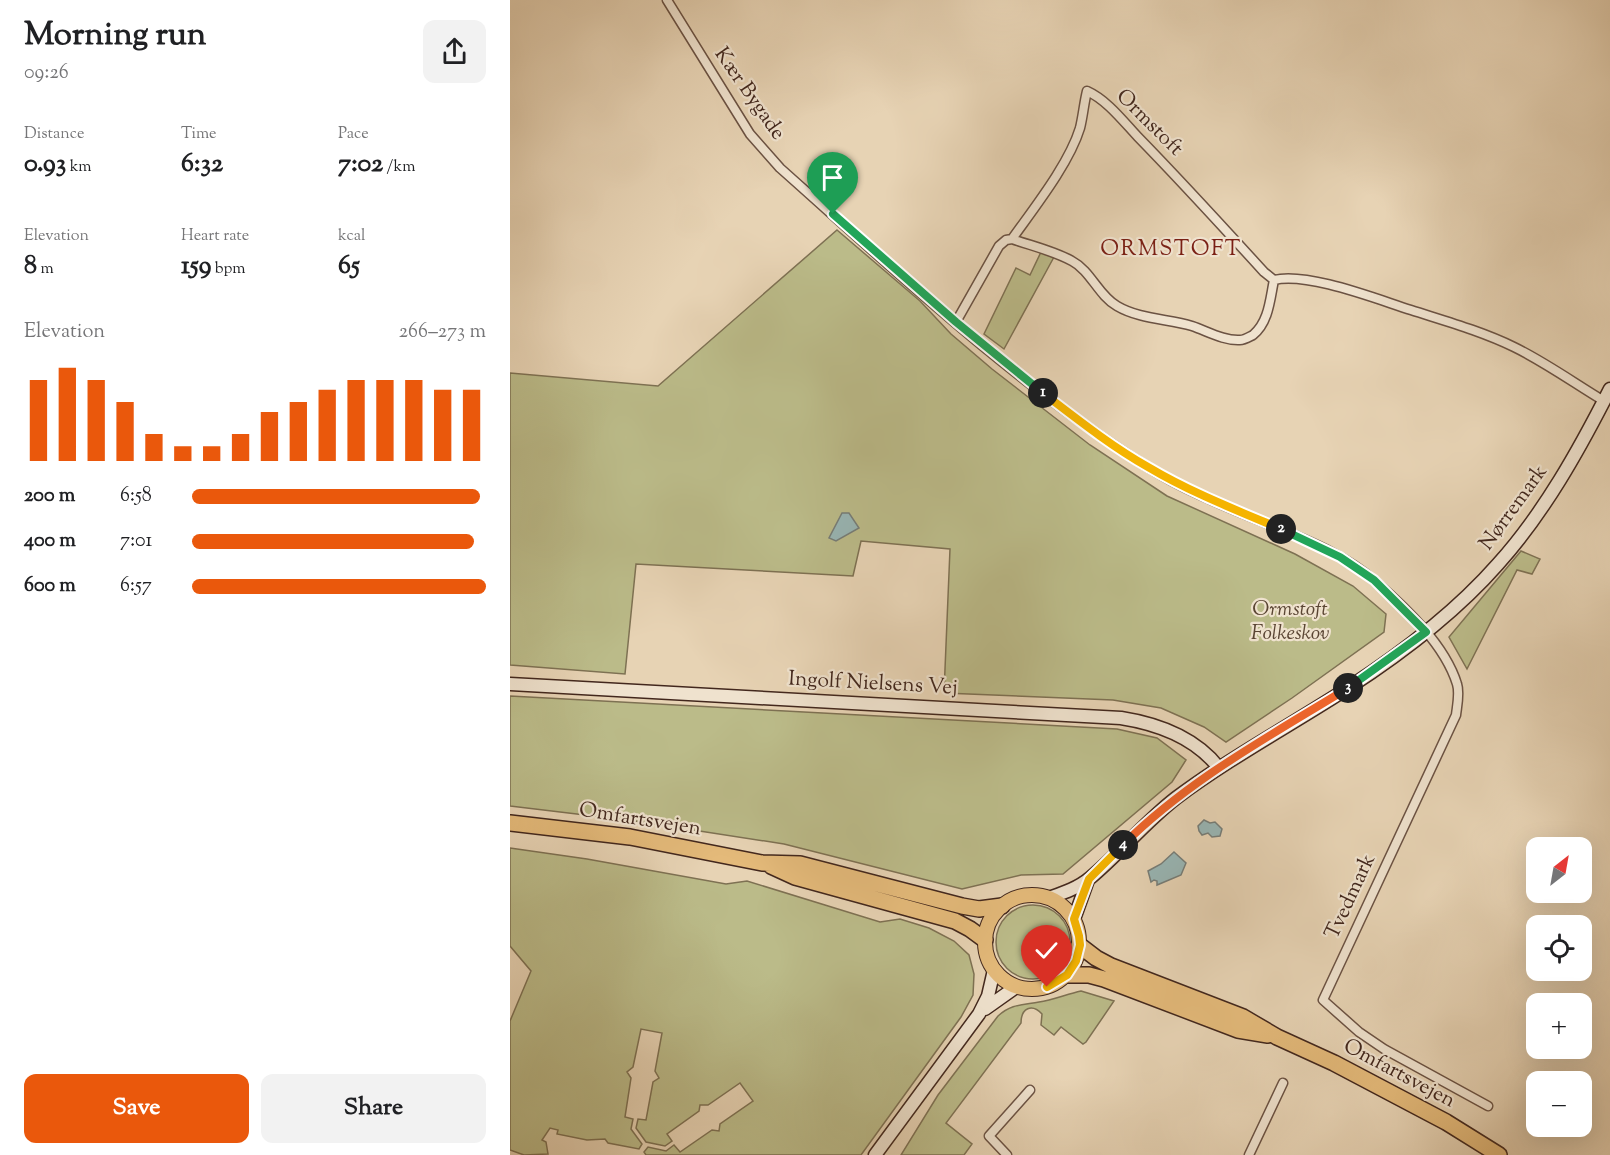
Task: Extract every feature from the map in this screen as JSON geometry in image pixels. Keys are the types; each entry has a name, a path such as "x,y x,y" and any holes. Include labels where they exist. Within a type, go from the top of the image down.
{"highway":[{"name":"Omfartsvejen","path":"510,823 630,837 762,863 800,864 962,906 979,909 1002,906"},
{"name":"Omfartsvejen","path":"762,863 795,877 955,921 985,940"},
{"name":"Omfartsvejen","path":"1080,945 1111,966 1243,1017 1277,1037 1334,1063 1446,1122 1499,1155"},
{"name":"Omfartsvejen","path":"1067,975 1089,975 1104,979 1238,1030 1277,1037"}],"main road":[{"path":"1028,895 1049,898 1061,904 1074,919 1080,945 1076,961 1067,975 1047,987 1032,990 1016,987 1003,980 988,959 985,940 988,925 1002,906 1014,898 1028,895"}],"street":[{"name":"Kær Bygade","path":"667,0 717,83 758,143 780,168 1031,385 1147,467 1212,501 1299,536 1340,557 1374,580 1426,632"},
{"name":"Ormstoft","path":"956,322 999,246 1006,240 1012,239 1045,193 1072,147 1080,128 1087,92 1096,95 1114,112 1274,280"},
{"path":"1012,239 1058,254 1074,262 1082,268 1106,299 1117,307 1192,326 1229,339 1243,340 1261,325 1267,314 1274,280 1294,278 1347,289 1486,334 1516,348 1604,401"},
{"name":"Nørremark","path":"1089,879 1158,813 1219,768 1348,688 1426,632 1465,598 1498,564 1530,523 1570,463 1610,389"},
{"name":"Tvedmark","path":"1426,632 1444,657 1458,685 1456,715 1323,1000 1359,1032 1384,1049 1488,1106"},
{"name":"Ingolf Nielsens Vej","path":"510,684 1121,718 1147,722 1171,731 1200,749 1219,768"},
{"path":"1049,898 1064,893 1089,879"},
{"path":"1074,919 1089,879"},
{"path":"875,1155 979,1014 988,996 994,970"},
{"path":"979,1014 1016,987"},
{"path":"1249,1155 1283,1083"},
{"path":"1007,1155 989,1136 1030,1090"}],"green space":[{"name":"Ormstoft Folkeskov","path":"837,230 920,301 951,334 992,369 1090,445 1167,496 1295,554 1353,586 1386,614 1384,632 1226,742 1204,727 1161,708 1113,700 944,693 950,549 861,541 853,576 636,564 625,674 510,665 510,373 658,386"},
{"path":"1041,252 1054,257 1004,349 984,334 1016,268 1030,275"},
{"path":"1521,551 1540,559 1532,574 1517,570 1467,669 1449,637"},
{"path":"510,696 1117,729 1157,738 1186,760 1172,782 1063,874 1021,875 962,889 784,844 635,821 510,806"},
{"path":"510,848 587,859 726,884 747,881 880,922 900,919 929,928 954,941 969,955 974,974 973,995 961,1017 861,1155 646,1155 644,1152 648,1147 666,1151 674,1145 680,1152 712,1130 719,1131 720,1124 753,1101 740,1083 708,1105 700,1105 699,1111 667,1134 672,1141 665,1146 646,1142 636,1128 638,1119 646,1120 653,1082 659,1078 655,1071 662,1033 641,1029 633,1067 627,1072 631,1078 625,1117 633,1119 631,1129 642,1144 639,1149 608,1143 605,1139 587,1140 557,1134 558,1130 550,1128 542,1140 546,1142 548,1154 524,1155 510,1150 510,1021 531,971 510,946"},
{"path":"1033,905 1047,908 1059,916 1067,928 1070,942 1067,956 1059,968 1047,976 1033,979 1019,976 1007,968 999,956 996,942 999,928 1007,916 1019,908"},
{"path":"1081,991 1114,1001 1083,1044 1061,1027 1054,1035 1041,1025 1042,1014 1031,1008 1025,1011 1021,1023 946,1123 972,1144 964,1155 901,1155 938,1095 998,1016 1017,1006"}],"water":[{"path":"842,513 849,513 859,528 836,541 829,538"},
{"path":"1204,820 1210,823 1215,822 1222,829 1220,836 1212,837 1208,833 1202,835 1198,826"},
{"path":"1174,852 1186,863 1181,875 1157,885 1157,881 1151,882 1148,871 1161,864"}],"district":[{"name":"ORMSTOFT","path":"1171,250"}],"route":[{"path":"833,214 998,358 1089,428 1147,467 1212,501 1299,536 1340,557 1374,580 1426,632 1348,688 1219,768 1175,799 1128,840 1089,879 1074,919 1080,945 1076,961 1067,975 1047,987"}]}
